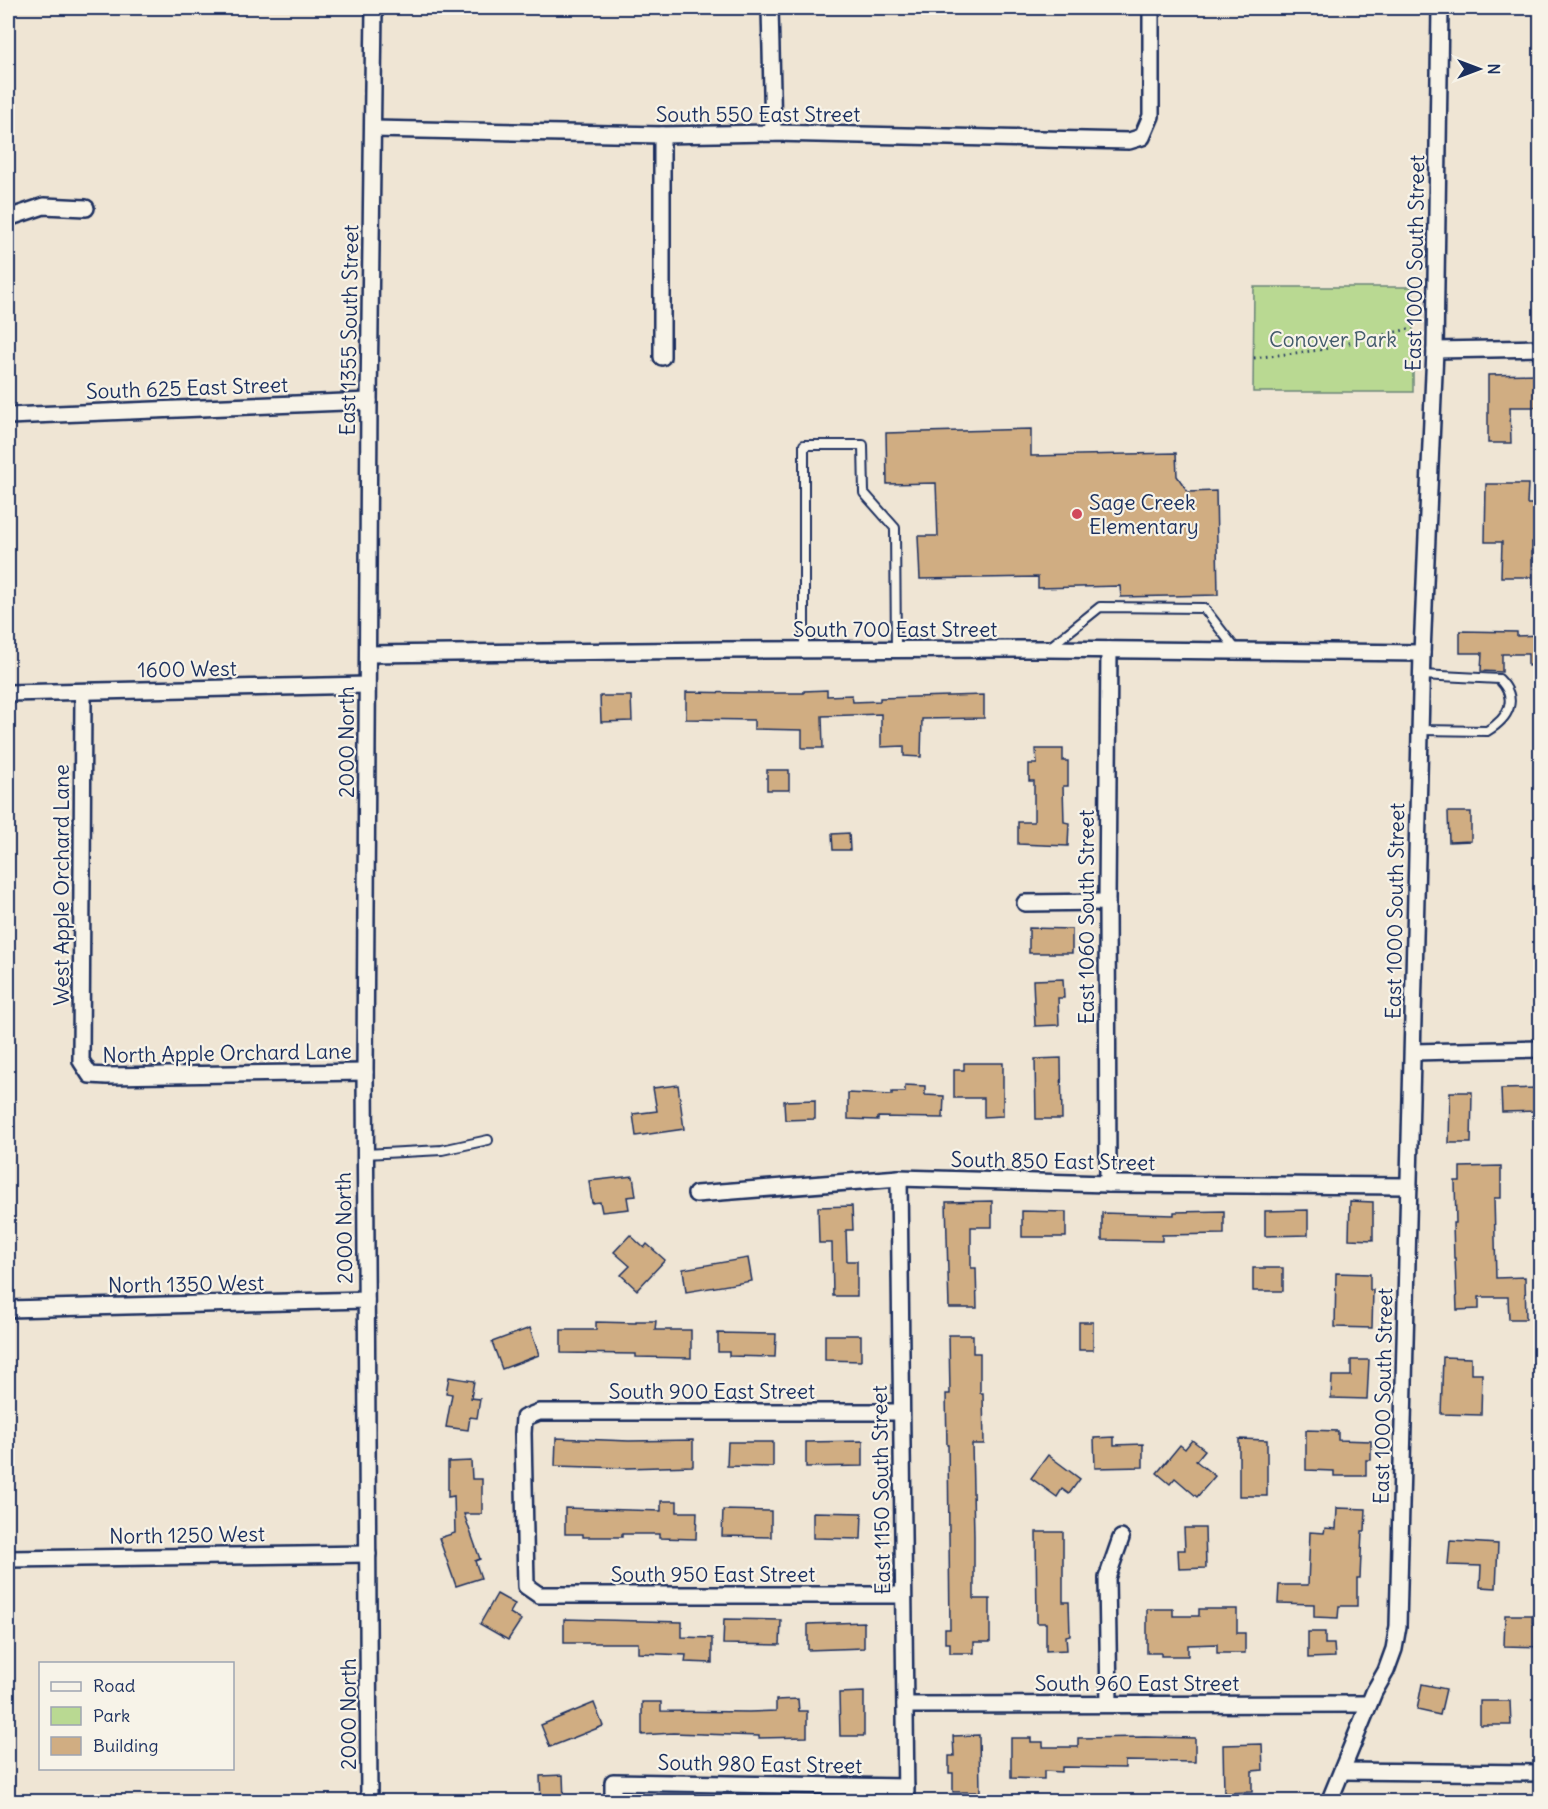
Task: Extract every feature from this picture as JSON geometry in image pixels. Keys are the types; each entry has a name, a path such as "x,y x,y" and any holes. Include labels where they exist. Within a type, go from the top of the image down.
{"street":[{"name":"East 1355 South Street","path":"368,654 374,8"},
{"path":"770,8 772,133"},
{"name":"South 550 East Street","path":"373,129 662,135 772,133 1130,141 1142,137 1150,116 1151,8"},
{"name":"East 1000 South Street","path":"1329,1802 1369,1704 1386,1671 1394,1649 1398,1626 1422,653 1435,350 1440,8"},
{"path":"662,135 662,357"},
{"path":"8,218 44,206 86,208"},
{"path":"1435,350 1540,348"},
{"name":"South 625 East Street","path":"8,416 369,401"},
{"name":"South 700 East Street","path":"368,654 896,649 1422,653"},
{"name":"East 1060 South Street","path":"1108,1184 1109,650"},
{"name":"2000 North","path":"368,654 365,1154 369,1802"},
{"name":"1600 West","path":"8,693 367,685"},
{"name":"West Apple Orchard Lane","path":"82,692 81,1061 90,1075"},
{"path":"1024,903 1107,902"},
{"path":"1413,1052 1540,1049"},
{"name":"North Apple Orchard Lane","path":"90,1075 365,1072"},
{"name":"South 850 East Street","path":"696,1194 899,1178 1108,1184 1409,1186"},
{"name":"East 1150 South Street","path":"899,1178 906,1794"},
{"name":"North 1350 West","path":"8,1309 366,1300"},
{"name":"South 900 East Street","path":"526,1586 524,1418 539,1412 901,1412"},
{"path":"1109,1704 1107,1578 1121,1538"},
{"name":"North 1250 West","path":"8,1559 368,1554"},
{"name":"South 950 East Street","path":"526,1586 539,1595 903,1595"},
{"name":"South 960 East Street","path":"905,1705 1369,1704"},
{"path":"1342,1771 1540,1773"},
{"name":"South 980 East Street","path":"613,1802 613,1782 906,1794"}],"lane":[{"path":"804,650 804,445 863,445 864,493 895,528 896,649"},
{"path":"1047,649 1100,607 1204,608 1238,652"},
{"path":"1421,730 1487,731 1495,726 1509,710 1510,697 1508,688 1499,679 1422,675"},
{"path":"365,1154 442,1150 488,1140"}],"path":[{"path":"1254,358 1319,350 1413,328"}],"green space":[{"name":"Conover Park","path":"1254,287 1413,287 1413,392 1253,392"}],"building":[{"path":"1537,374 1537,407 1510,407 1511,443 1488,443 1488,375"},
{"name":"Sage Creek Elementary","path":"1031,429 1031,456 1176,453 1177,476 1188,492 1216,491 1218,595 1121,597 1120,586 1038,588 1038,577 920,579 918,536 938,536 936,483 887,484 886,433"},
{"path":"1486,484 1528,484 1527,504 1535,504 1532,577 1501,577 1502,542 1485,542"},
{"path":"1460,631 1517,632 1517,636 1540,635 1540,665 1528,666 1528,654 1502,654 1502,672 1481,671 1482,653 1460,653"},
{"path":"827,690 827,696 852,695 853,702 880,701 880,698 984,695 984,718 922,719 921,757 904,756 904,746 881,747 881,714 822,716 823,748 802,748 802,730 754,729 754,720 686,719 686,692 804,693 804,691"},
{"path":"600,696 631,696 632,721 601,722"},
{"path":"1036,749 1063,749 1063,761 1068,761 1068,786 1063,786 1064,822 1069,823 1068,846 1018,844 1018,822 1034,822 1034,781 1029,781 1029,764 1037,764"},
{"path":"767,770 789,770 789,790 767,790"},
{"path":"1448,812 1471,812 1471,841 1449,842"},
{"path":"849,833 850,850 833,850 832,834"},
{"path":"1029,928 1072,929 1072,953 1029,953"},
{"path":"1063,979 1064,998 1058,998 1059,1025 1035,1026 1033,980"},
{"path":"1061,1058 1062,1119 1036,1119 1035,1059"},
{"path":"964,1063 1003,1063 1003,1116 984,1117 984,1098 954,1098 954,1070 964,1070"},
{"path":"678,1085 684,1129 636,1136 633,1114 657,1111 653,1088"},
{"path":"905,1085 925,1086 925,1095 944,1096 943,1118 848,1119 848,1093 892,1095 892,1092 905,1092"},
{"path":"1540,1088 1540,1111 1502,1112 1501,1089"},
{"path":"1450,1092 1472,1092 1471,1143 1449,1143"},
{"path":"815,1100 815,1119 785,1120 784,1101"},
{"path":"1501,1166 1501,1198 1494,1198 1496,1278 1525,1277 1526,1319 1509,1319 1508,1297 1479,1297 1479,1309 1457,1310 1453,1223 1456,1223 1455,1181 1460,1181 1460,1167"},
{"path":"633,1176 636,1196 627,1197 629,1209 602,1212 600,1202 592,1203 589,1181"},
{"path":"992,1201 992,1227 971,1227 971,1268 976,1268 977,1308 949,1308 946,1202"},
{"path":"1350,1201 1373,1202 1373,1240 1349,1239"},
{"path":"852,1206 853,1230 846,1230 847,1261 857,1261 857,1296 833,1296 832,1243 819,1243 818,1207"},
{"path":"1308,1210 1308,1235 1265,1236 1265,1211"},
{"path":"1022,1211 1066,1212 1066,1237 1022,1237"},
{"path":"1224,1211 1224,1234 1162,1235 1162,1241 1102,1240 1102,1213 1174,1215 1174,1212"},
{"path":"630,1235 644,1248 647,1244 665,1260 637,1290 621,1275 630,1266 614,1252"},
{"path":"748,1258 752,1281 686,1292 683,1269"},
{"path":"1253,1268 1283,1268 1283,1291 1253,1291"},
{"path":"1336,1273 1370,1274 1370,1290 1373,1290 1372,1328 1335,1327"},
{"path":"636,1321 656,1321 655,1330 691,1330 691,1358 636,1357 636,1354 561,1353 561,1330 596,1330 596,1322 636,1323"},
{"path":"1079,1322 1093,1322 1093,1350 1079,1350"},
{"path":"530,1328 539,1355 502,1369 492,1342"},
{"path":"718,1333 776,1334 775,1357 729,1356 729,1352 718,1352"},
{"path":"825,1335 861,1335 861,1361 825,1360"},
{"path":"949,1335 973,1335 973,1353 980,1353 984,1444 972,1444 974,1599 990,1599 990,1642 974,1642 974,1653 950,1653 950,1643 945,1643 945,1629 950,1629 946,1394 950,1394"},
{"path":"1443,1357 1471,1358 1471,1374 1482,1374 1481,1415 1441,1414"},
{"path":"1351,1360 1369,1360 1367,1399 1331,1398 1332,1376 1351,1376"},
{"path":"449,1377 474,1381 471,1398 480,1399 477,1418 470,1417 468,1430 446,1427 452,1394 446,1393"},
{"path":"1306,1430 1338,1431 1338,1440 1371,1441 1371,1460 1366,1460 1366,1476 1334,1476 1334,1471 1306,1470"},
{"path":"1114,1437 1114,1445 1143,1444 1143,1467 1095,1468 1094,1438"},
{"path":"556,1438 629,1441 693,1440 693,1466 627,1468 555,1466"},
{"path":"1239,1439 1267,1440 1267,1496 1239,1496"},
{"path":"1192,1440 1205,1450 1196,1461 1215,1476 1197,1497 1175,1478 1170,1484 1157,1473 1180,1445 1185,1449"},
{"path":"863,1441 863,1466 806,1467 806,1442"},
{"path":"728,1442 773,1442 773,1467 727,1466"},
{"path":"1048,1455 1080,1479 1069,1494 1062,1489 1057,1497 1031,1478"},
{"path":"471,1461 472,1479 482,1479 482,1514 464,1514 480,1559 475,1561 481,1578 456,1586 439,1538 455,1533 454,1496 448,1497 448,1462"},
{"path":"661,1501 677,1501 677,1512 697,1512 696,1539 659,1538 659,1534 583,1537 583,1534 565,1534 565,1508 661,1511"},
{"path":"1337,1508 1366,1509 1365,1531 1362,1531 1360,1578 1357,1578 1357,1606 1339,1606 1338,1618 1314,1617 1314,1604 1278,1603 1279,1585 1308,1585 1310,1532 1324,1533 1325,1528 1336,1529"},
{"path":"723,1510 771,1511 771,1537 722,1536"},
{"path":"813,1512 862,1513 861,1539 813,1538"},
{"path":"1184,1528 1205,1528 1206,1568 1179,1569 1178,1550 1185,1550"},
{"path":"1036,1532 1063,1532 1063,1602 1069,1602 1070,1635 1066,1636 1067,1650 1046,1651 1046,1623 1037,1623"},
{"path":"1450,1541 1498,1544 1496,1588 1480,1587 1481,1566 1448,1565"},
{"path":"497,1594 515,1604 510,1613 521,1620 508,1640 480,1624"},
{"path":"1147,1609 1173,1609 1173,1616 1199,1616 1199,1609 1237,1609 1237,1633 1245,1633 1245,1653 1217,1653 1217,1644 1188,1645 1188,1656 1161,1656 1161,1653 1147,1653"},
{"path":"1505,1615 1532,1615 1532,1623 1540,1624 1540,1647 1504,1646"},
{"path":"564,1619 682,1622 682,1637 712,1638 712,1663 685,1662 686,1655 638,1653 638,1643 564,1643"},
{"path":"724,1619 781,1620 780,1645 723,1644"},
{"path":"864,1622 864,1648 808,1650 808,1624"},
{"path":"1308,1632 1325,1632 1325,1644 1334,1644 1335,1657 1308,1658"},
{"path":"1422,1684 1446,1689 1440,1715 1417,1710"},
{"path":"864,1692 864,1736 840,1736 839,1693"},
{"path":"798,1699 799,1711 807,1711 807,1737 759,1738 759,1736 673,1733 642,1735 642,1702 661,1702 661,1711 749,1712 776,1711 776,1700"},
{"path":"1480,1701 1510,1701 1511,1725 1480,1725"},
{"path":"594,1703 603,1726 550,1747 541,1725"},
{"path":"979,1735 980,1792 953,1792 953,1773 949,1773 949,1756 954,1756 953,1736"},
{"path":"1011,1738 1031,1738 1031,1742 1043,1742 1043,1747 1078,1747 1078,1738 1195,1738 1195,1762 1125,1761 1125,1768 1062,1767 1062,1772 1044,1771 1044,1779 1011,1778"},
{"path":"1262,1744 1263,1770 1252,1771 1252,1792 1224,1793 1223,1745"},
{"path":"563,1775 564,1802 541,1802 540,1776"}],"place":[{"name":"Sage Creek Elementary","path":"1077,514"}]}
